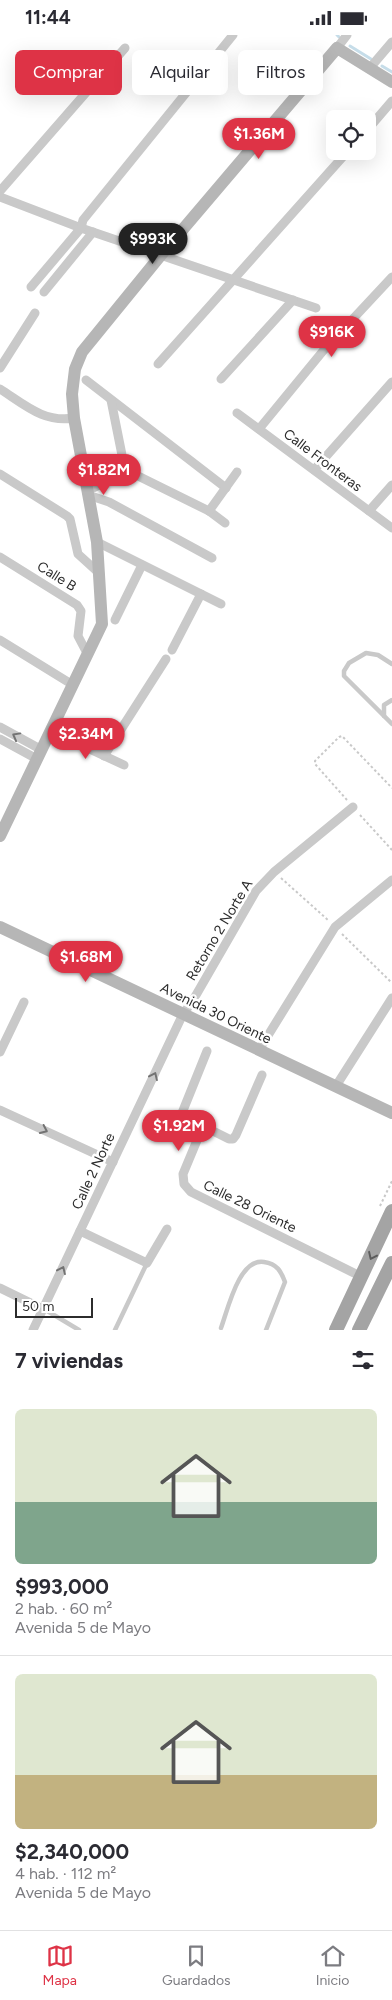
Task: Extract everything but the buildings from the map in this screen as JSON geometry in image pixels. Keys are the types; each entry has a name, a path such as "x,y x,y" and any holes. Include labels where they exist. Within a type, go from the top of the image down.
{"main road":[{"path":"336,1330 392,1211"},
{"path":"363,1329 392,1263"}],"street":[{"path":"31,287 81,228 83,220 233,35"},
{"path":"2,827 40,754 102,625 97,542 74,418 72,394 75,369 82,352 161,255 347,35"},
{"path":"370,69 392,42"},
{"path":"0,191 125,48"},
{"path":"337,48 392,83"},
{"path":"376,120 392,101"},
{"path":"158,364 235,280 340,160"},
{"path":"0,197 92,232 316,308"},
{"path":"44,292 92,232"},
{"path":"259,429 323,351 391,279"},
{"path":"221,379 293,300"},
{"path":"0,368 35,313"},
{"path":"86,380 226,488"},
{"path":"314,470 392,383"},
{"path":"0,389 45,417 64,420 74,418"},
{"path":"111,400 126,468"},
{"name":"Calle Fronteras","path":"237,413 392,528"},
{"path":"84,477 126,468 209,511 225,523"},
{"path":"87,493 126,468"},
{"path":"209,511 237,472"},
{"path":"0,474 67,516 70,519 78,554 100,573"},
{"path":"369,511 392,485"},
{"path":"87,493 109,502 212,558"},
{"path":"97,542 221,604"},
{"name":"Calle B","path":"0,557 77,605 81,611 78,636 88,655"},
{"path":"115,620 142,565"},
{"path":"172,650 201,594"},
{"path":"0,640 73,685"},
{"path":"104,756 166,659"},
{"path":"0,727 40,754"},
{"path":"51,731 124,765"},
{"path":"0,739 40,754"},
{"name":"Retorno 2 Norte A","path":"183,1014 192,1002 256,891 274,872 353,807"},
{"path":"259,1050 335,927 392,880"},
{"name":"Avenida 30 Oriente","path":"0,927 392,1113"},
{"path":"336,1086 392,998"},
{"path":"0,1052 24,1002"},
{"name":"Calle 2 Norte","path":"33,1330 183,1014"},
{"path":"207,1051 182,1113 229,1139 233,1139 262,1075"},
{"path":"0,1110 112,1162"},
{"name":"Calle 28 Oriente","path":"203,1126 183,1174 184,1184 191,1192 362,1277"},
{"path":"146,1263 167,1229"},
{"name":"Calle 2 Norte","path":"80,1231 146,1263"},
{"path":"0,1288 44,1309"}],"lane":[{"path":"392,664 378,655 366,653 349,663 344,671 344,676 392,724"},
{"path":"384,718 384,705 392,700"},
{"path":"222,1329 242,1273 249,1265 260,1261 272,1263 281,1271 285,1282 266,1330"},
{"path":"115,1330 146,1263"},
{"path":"44,1309 79,1330"}],"path":[{"path":"315,764 338,737 342,736 392,788"}],"waterway":[{"path":"350,46 371,59"},
{"path":"382,66 392,72"}]}
